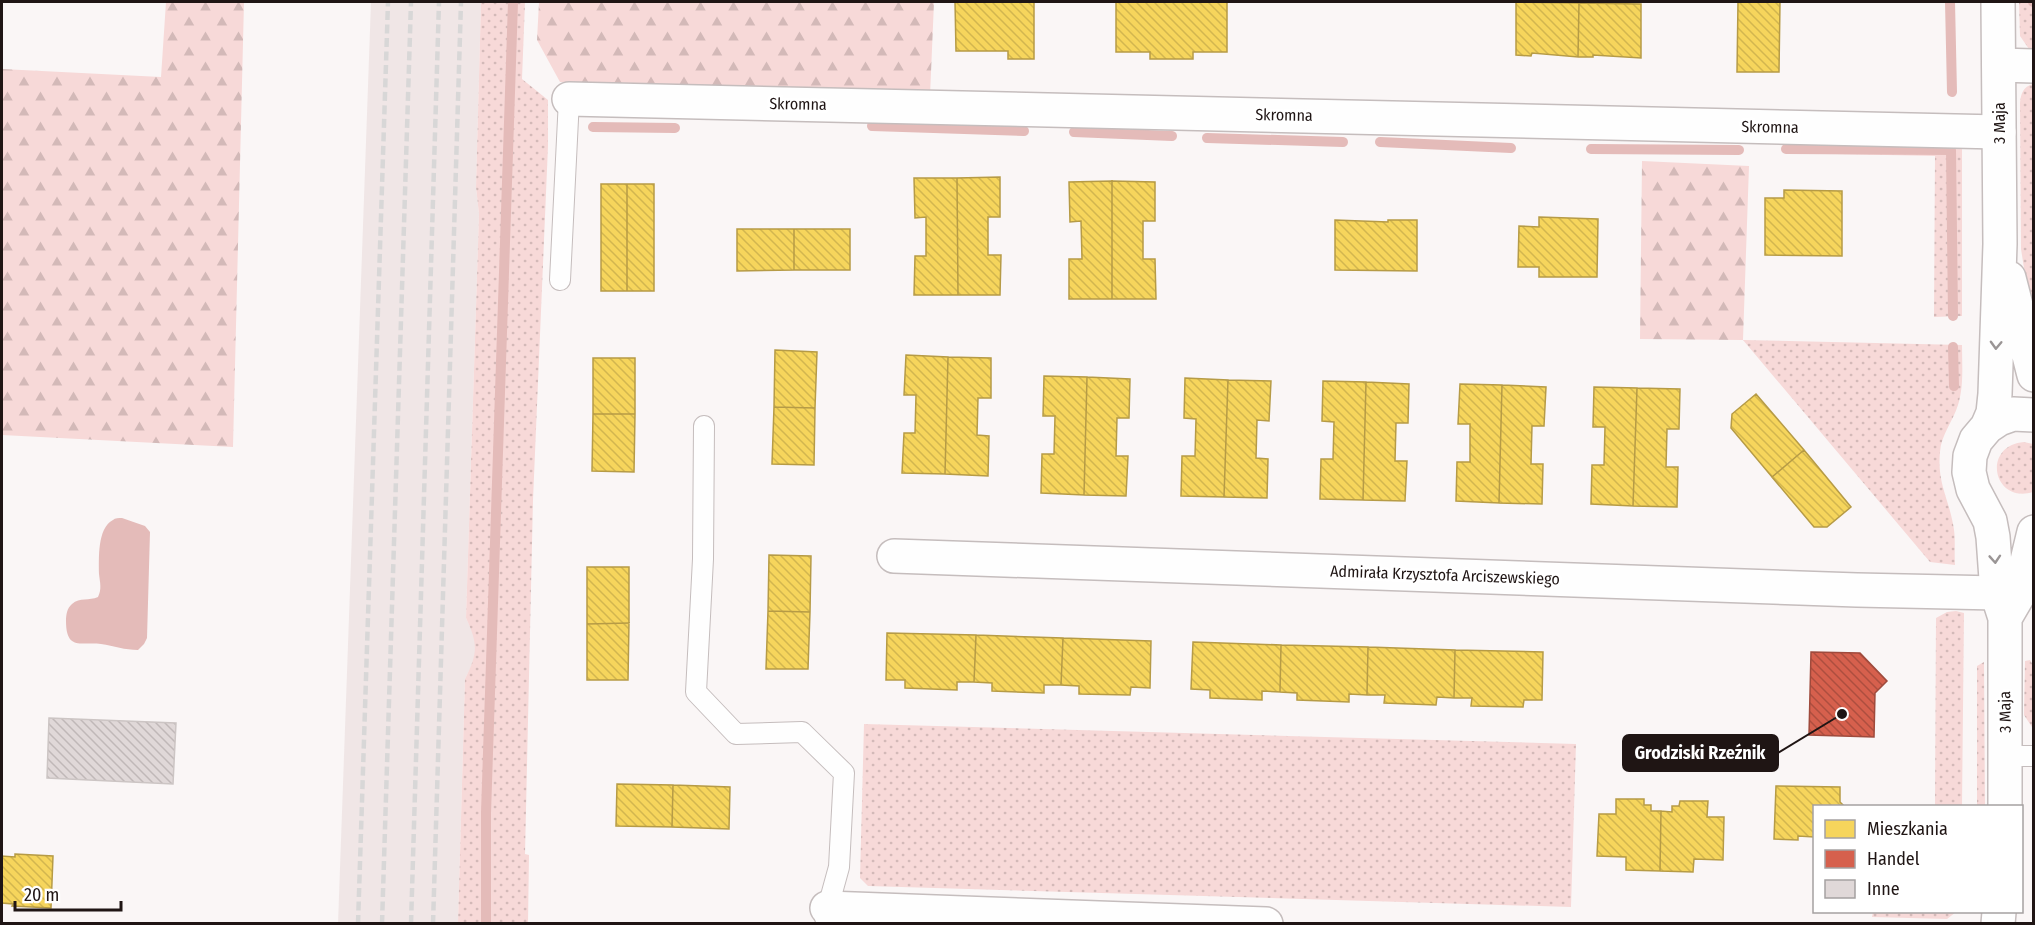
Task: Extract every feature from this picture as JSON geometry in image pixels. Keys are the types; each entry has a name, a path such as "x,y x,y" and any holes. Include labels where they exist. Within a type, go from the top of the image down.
{"street":[{"name":"3 Maja","path":"1998,2 2000,244 1995,394 1993,413 1987,427 1976,440 1970,456 1969,472 1972,489 1990,521 1993,537 2020,756 2006,805"},
{"path":"1999,65 2034,66"},
{"name":"Skromna","path":"569,99 1999,132"},
{"name":"3 Maja","path":"2000,244 2034,375"},
{"path":"1987,427 2013,414 2034,415"},
{"path":"1981,503 1994,514 2009,521 2026,523 2034,521"},
{"name":"3 Maja","path":"2001,605 2019,594 2034,532"},
{"name":"Admirała Krzysztofa Arciszewskiego","path":"894,556 1845,590 2001,605"},
{"path":"825,916 1266,924"}],"lane":[{"path":"560,280 569,99"},
{"path":"704,426 703,559 696,692 736,734 802,732 844,773 839,867 825,916"}],"shaded area":[{"path":"371,2 481,2 476,187 479,214 466,618 476,638 475,659 465,679 458,923 338,924"},
{"path":"122,518 145,526 150,532 147,638 138,650 77,643 72,641 67,631 66,616 70,606 78,601 98,597 100,544 104,530 115,519"}],"green space":[{"path":"166,2 244,2 233,447 2,435 2,69 161,77"},
{"path":"481,2 525,2 522,79 548,100 533,500 525,854 529,855 528,923 458,923 465,679 475,648 473,635 466,618 479,214 476,187"},
{"path":"539,2 934,2 930,96 560,82 537,40"},
{"path":"2019,2 2033,2 2033,49 2029,49 2020,36"},
{"path":"2033,84 2033,312 2021,249 2020,103 2023,91"},
{"path":"1785,140 1955,145 1962,149 1962,316 1934,317 1935,156 1785,153"},
{"path":"1642,161 1749,166 1743,340 1640,339"},
{"path":"1743,340 1962,345 1960,398 1943,440 1939,463 1941,481 1954,529 1955,565 1930,562"},
{"path":"2024,442 2033,444 2033,492 2019,493 2009,490 2001,483 1997,473 1997,463 2002,453 2010,446"},
{"path":"1947,612 1964,613 1962,805 1935,805 1936,618"},
{"path":"2030,660 2033,665 2032,727 2024,715 2025,661"},
{"path":"1984,662 1985,805 1977,805 1977,666"},
{"path":"864,724 1576,744 1571,907 868,886 860,878"},
{"path":"1873,913 1955,913 1947,919 1872,917"}],"building: Mieszkania":[{"path":"955,2 1034,2 1034,59 1008,59 1008,51 956,51"},
{"path":"1116,2 1227,2 1227,52 1193,52 1193,59 1150,59 1150,52 1116,52"},
{"path":"1516,2 1579,3 1578,57 1532,53 1531,56 1516,55"},
{"path":"1738,2 1780,2 1779,72 1737,72"},
{"path":"1579,3 1641,4 1641,58 1593,55 1593,57 1578,57"},
{"path":"1000,177 1000,217 988,217 988,255 1001,255 1000,295 958,295 957,178"},
{"path":"914,178 957,178 958,295 914,295 915,256 926,256 926,217 915,218"},
{"path":"1112,181 1155,182 1155,221 1143,221 1143,259 1155,259 1156,299 1112,299"},
{"path":"1112,181 1112,299 1069,299 1069,259 1082,259 1081,221 1070,222 1069,182"},
{"path":"601,184 627,184 627,291 601,291"},
{"path":"627,184 654,184 654,291 627,291"},
{"path":"1784,190 1842,191 1842,256 1765,255 1765,198 1784,198"},
{"path":"1539,217 1598,219 1597,277 1539,277 1539,267 1518,267 1519,226 1539,227"},
{"path":"1335,220 1388,222 1388,220 1417,220 1417,271 1335,270"},
{"path":"737,229 794,229 794,270 737,271"},
{"path":"794,229 850,229 850,270 794,270"},
{"path":"775,350 817,352 815,408 774,407"},
{"path":"906,355 948,357 945,474 902,473 904,433 915,433 916,395 904,395"},
{"path":"948,357 991,358 991,398 978,398 977,435 989,436 988,476 945,474"},
{"path":"593,358 635,358 635,414 593,414"},
{"path":"1044,376 1087,377 1084,495 1041,493 1042,454 1054,454 1055,416 1043,416"},
{"path":"1087,377 1130,379 1129,418 1117,418 1116,456 1128,456 1126,496 1084,495"},
{"path":"1185,378 1228,380 1224,497 1181,496 1182,456 1195,456 1196,419 1184,418"},
{"path":"1228,380 1271,381 1269,421 1257,420 1256,458 1268,459 1267,498 1224,497"},
{"path":"1323,381 1366,382 1363,500 1320,499 1321,459 1333,459 1334,422 1322,421"},
{"path":"1366,382 1409,384 1408,423 1396,423 1395,461 1407,461 1405,501 1363,500"},
{"path":"1460,384 1502,385 1499,503 1456,501 1457,462 1470,462 1470,424 1458,424"},
{"path":"1502,385 1546,387 1544,426 1532,426 1531,464 1543,464 1542,504 1499,503"},
{"path":"1594,387 1637,388 1633,506 1591,504 1592,465 1604,465 1605,427 1593,427"},
{"path":"1637,388 1680,389 1679,429 1667,429 1666,467 1678,467 1677,507 1633,506"},
{"path":"1756,394 1804,450 1772,477 1731,428 1732,414"},
{"path":"774,407 815,408 814,465 772,464"},
{"path":"593,414 635,414 634,472 592,471"},
{"path":"1804,450 1851,507 1827,527 1814,527 1772,477"},
{"path":"769,555 811,556 810,612 768,611"},
{"path":"587,567 629,567 629,623 587,624"},
{"path":"768,611 810,612 808,669 766,669"},
{"path":"629,623 628,680 587,680 587,624"},
{"path":"887,633 976,635 974,682 957,682 957,690 905,688 905,680 886,680"},
{"path":"976,635 1063,638 1061,685 1044,685 1044,693 992,691 992,683 974,682"},
{"path":"1063,638 1151,641 1150,688 1131,687 1130,695 1079,694 1079,686 1061,685"},
{"path":"1193,642 1281,645 1280,692 1262,691 1262,700 1210,698 1210,690 1191,689"},
{"path":"1281,645 1368,647 1367,695 1349,694 1349,702 1297,700 1297,693 1280,692"},
{"path":"1368,647 1455,650 1454,698 1437,697 1436,705 1384,703 1385,695 1367,695"},
{"path":"1455,650 1543,652 1542,700 1524,700 1523,707 1471,706 1472,698 1454,698"},
{"path":"617,784 673,785 672,827 616,826"},
{"path":"673,785 730,787 729,829 672,827"},
{"path":"1776,786 1840,787 1840,802 1843,805 1813,805 1813,837 1798,836 1798,840 1774,839"},
{"path":"1616,799 1644,799 1644,805 1651,805 1651,811 1661,811 1660,871 1626,870 1626,857 1597,856 1599,814 1616,814"},
{"path":"1680,801 1708,801 1707,817 1724,817 1723,860 1694,859 1693,872 1660,871 1661,811 1672,812 1672,806 1679,806"},
{"path":"15,854 53,856 51,908 12,906 13,904 2,903 2,856 15,857"}],"building: Handel":[{"path":"1811,652 1860,653 1887,681 1875,693 1874,737 1809,735"}],"building: Inne":[{"path":"49,718 176,723 173,784 47,778"}],"waterway":[{"path":"486,924 486,813 513,2"},
{"path":"1950,2 1952,92"},
{"path":"872,126 1024,131"},
{"path":"593,127 675,128"},
{"path":"1074,132 1172,136"},
{"path":"1207,138 1343,142"},
{"path":"1380,142 1511,148"},
{"path":"1591,149 1739,150"},
{"path":"1786,149 1951,150 1953,316"},
{"path":"1953,347 1954,386"}],"railway":[{"path":"358,924 388,2"},
{"path":"382,924 411,2"},
{"path":"411,924 439,2"},
{"path":"433,924 461,2"}],"place":[{"name":"Grodziski Rzeźnik","path":"1842,714"}]}
